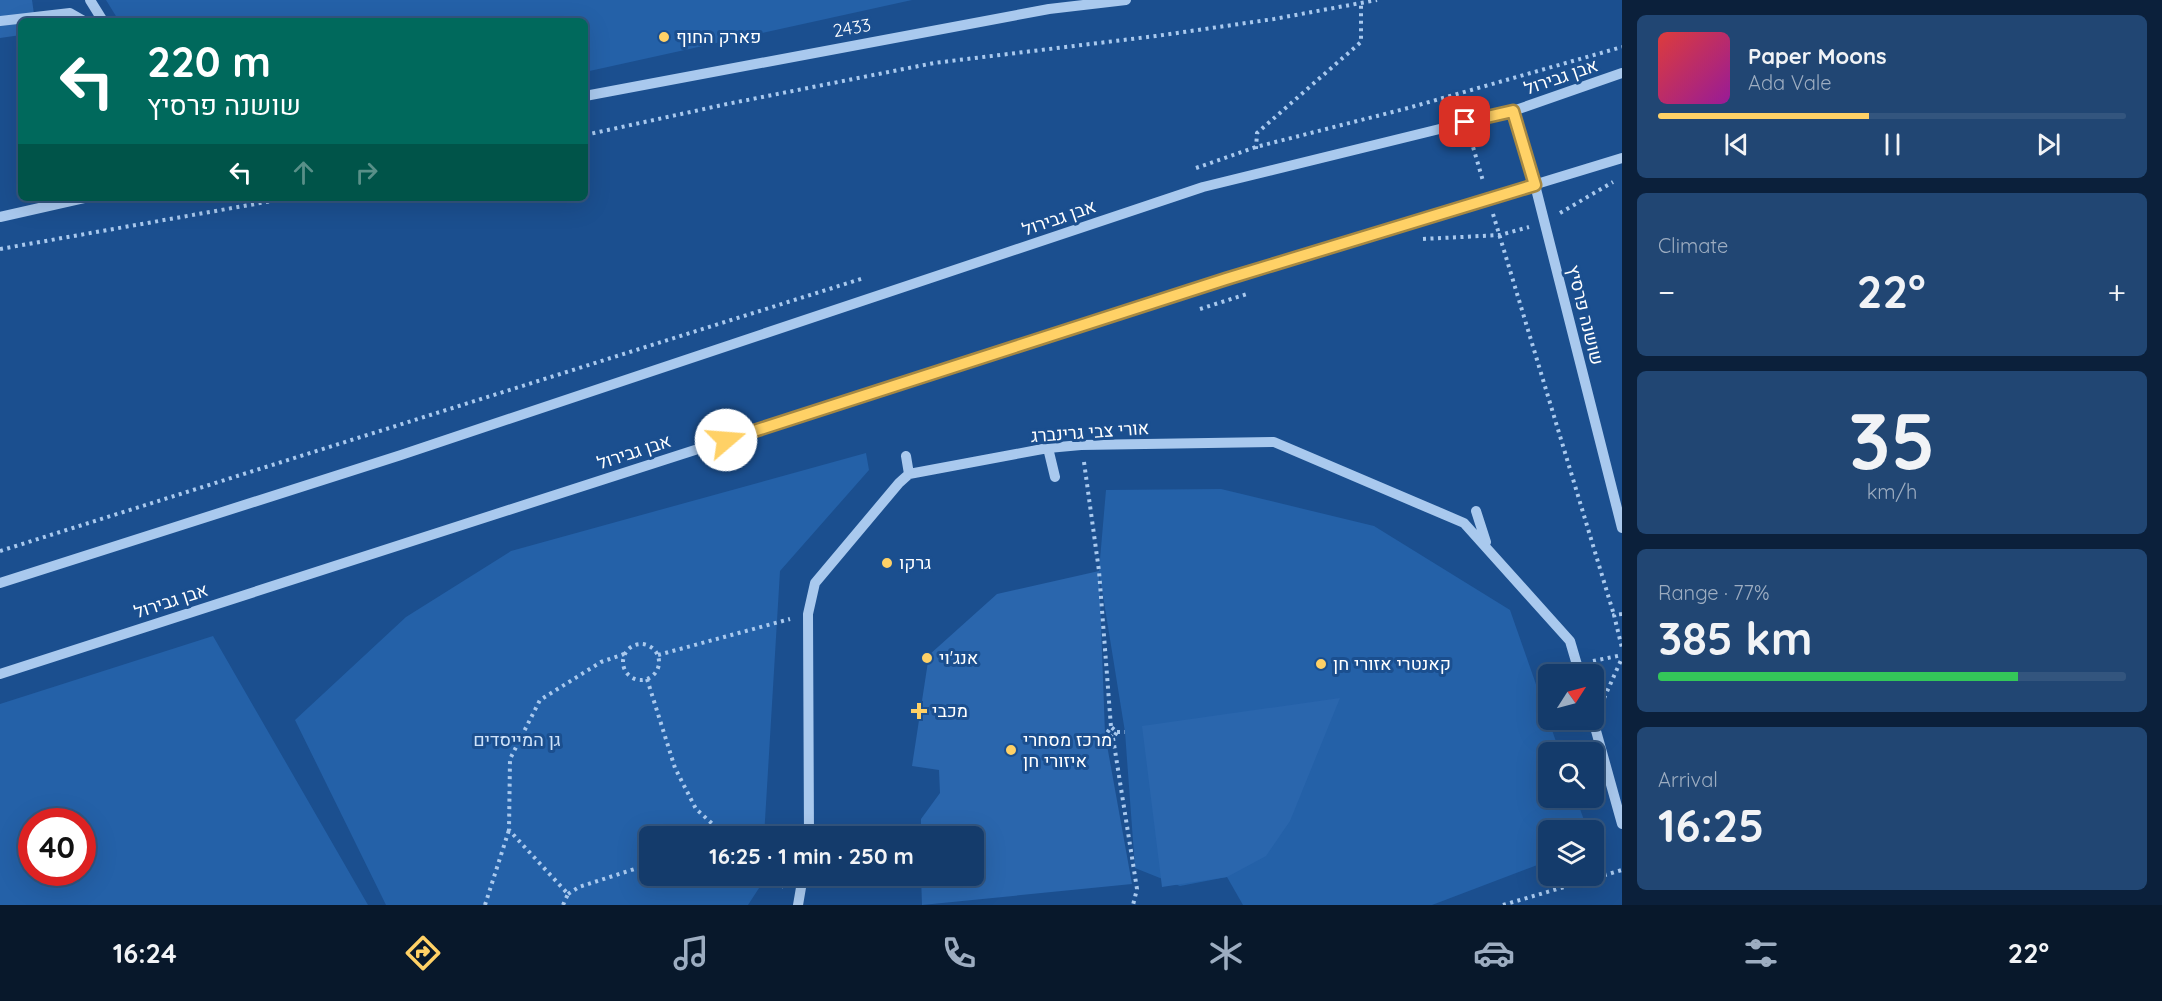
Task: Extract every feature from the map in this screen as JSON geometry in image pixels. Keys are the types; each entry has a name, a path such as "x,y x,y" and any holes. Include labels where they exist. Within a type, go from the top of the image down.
{"street":[{"path":"90,0 101,18"},
{"name":"2433","path":"588,95 1037,11 1126,0"},
{"path":"26,18 70,13 79,18"},
{"path":"0,21 18,19"},
{"name":"אבן גבירול","path":"0,583 401,455 1203,187 1513,111 1622,74"},
{"name":"שושנה פרסיץ","path":"1513,111 1535,185 1622,528"},
{"name":"אבן גבירול","path":"0,674 1226,279 1622,158"},
{"path":"0,217 71,201"},
{"name":"אורי צבי גרינברג","path":"909,474 1048,448 1082,445 1274,442 1464,523 1570,641 1576,664"},
{"path":"1048,448 1055,477"},
{"path":"809,826 808,614 815,583 909,474 906,456"},
{"path":"1476,512 1486,546"},
{"path":"1596,730 1622,824"},
{"path":"798,905 801,886"}],"path":[{"path":"588,134 934,63 1156,36 1274,19 1377,0"},
{"path":"1255,173 1257,133 1361,42 1361,3"},
{"path":"1188,170 1256,147 1408,108 1622,47"},
{"path":"1465,122 1622,648"},
{"path":"0,249 272,201"},
{"path":"0,551 873,276"},
{"path":"1082,445 1099,571 1111,728 1106,734 1113,738"},
{"path":"658,654 808,614"},
{"path":"1614,615 1622,614"},
{"path":"644,643 658,654 659,665 647,680 638,680 625,673 622,659 629,646 644,643"},
{"path":"485,905 509,830 510,759 540,700 601,663 624,654"},
{"path":"1598,664 1622,657"},
{"path":"1604,697 1622,657"},
{"path":"647,680 675,768 696,809 715,826"},
{"path":"1111,728 1117,732 1125,732"},
{"path":"1117,732 1113,738 1137,889 1135,905"},
{"path":"509,830 568,894"},
{"path":"564,905 568,894 579,886 639,867"},
{"path":"1503,905 1622,870"}],"green space":[{"name":"פארק החוף","path":"106,0 912,0 588,71 588,18 117,18"},
{"name":"גן המייסדים","path":"866,453 869,470 780,571 765,826 639,826 639,886 760,886 748,905 386,905 295,720 406,617 511,551"},
{"name":"קאנטרי אזורי חן","path":"1221,489 1374,526 1510,610 1538,690 1538,730 1552,730 1556,742 1538,742 1538,808 1580,808 1584,820 1538,820 1538,865 1432,905 1243,905 1227,877 1180,886 1135,868 1125,732 1099,571 1106,490"},
{"path":"213,636 368,905 0,905 0,704"}],"building":[{"path":"0,0 32,0 35,18 18,18 18,35 0,38"},
{"name":"מרכז מסחרי איזורי חן","path":"1099,571 1105,734 1132,884 922,905 921,886 984,886 984,826 921,826 921,819 940,793 939,770 912,766 929,655 997,594"},
{"path":"1340,698 1290,821 1266,856 1227,877 1162,887 1142,726"}],"place":[{"name":"פארק החוף","path":"664,37"},
{"name":"גרקו","path":"887,563"},
{"name":"אנג'וי","path":"927,658"},
{"name":"קאנטרי אזורי חן","path":"1321,664"},
{"name":"מכבי","path":"919,711"},
{"name":"מרכז מסחרי איזורי חן","path":"1011,750"}],"route":[{"path":"726,440 1226,279 1535,185 1513,111 1465,122"}]}
